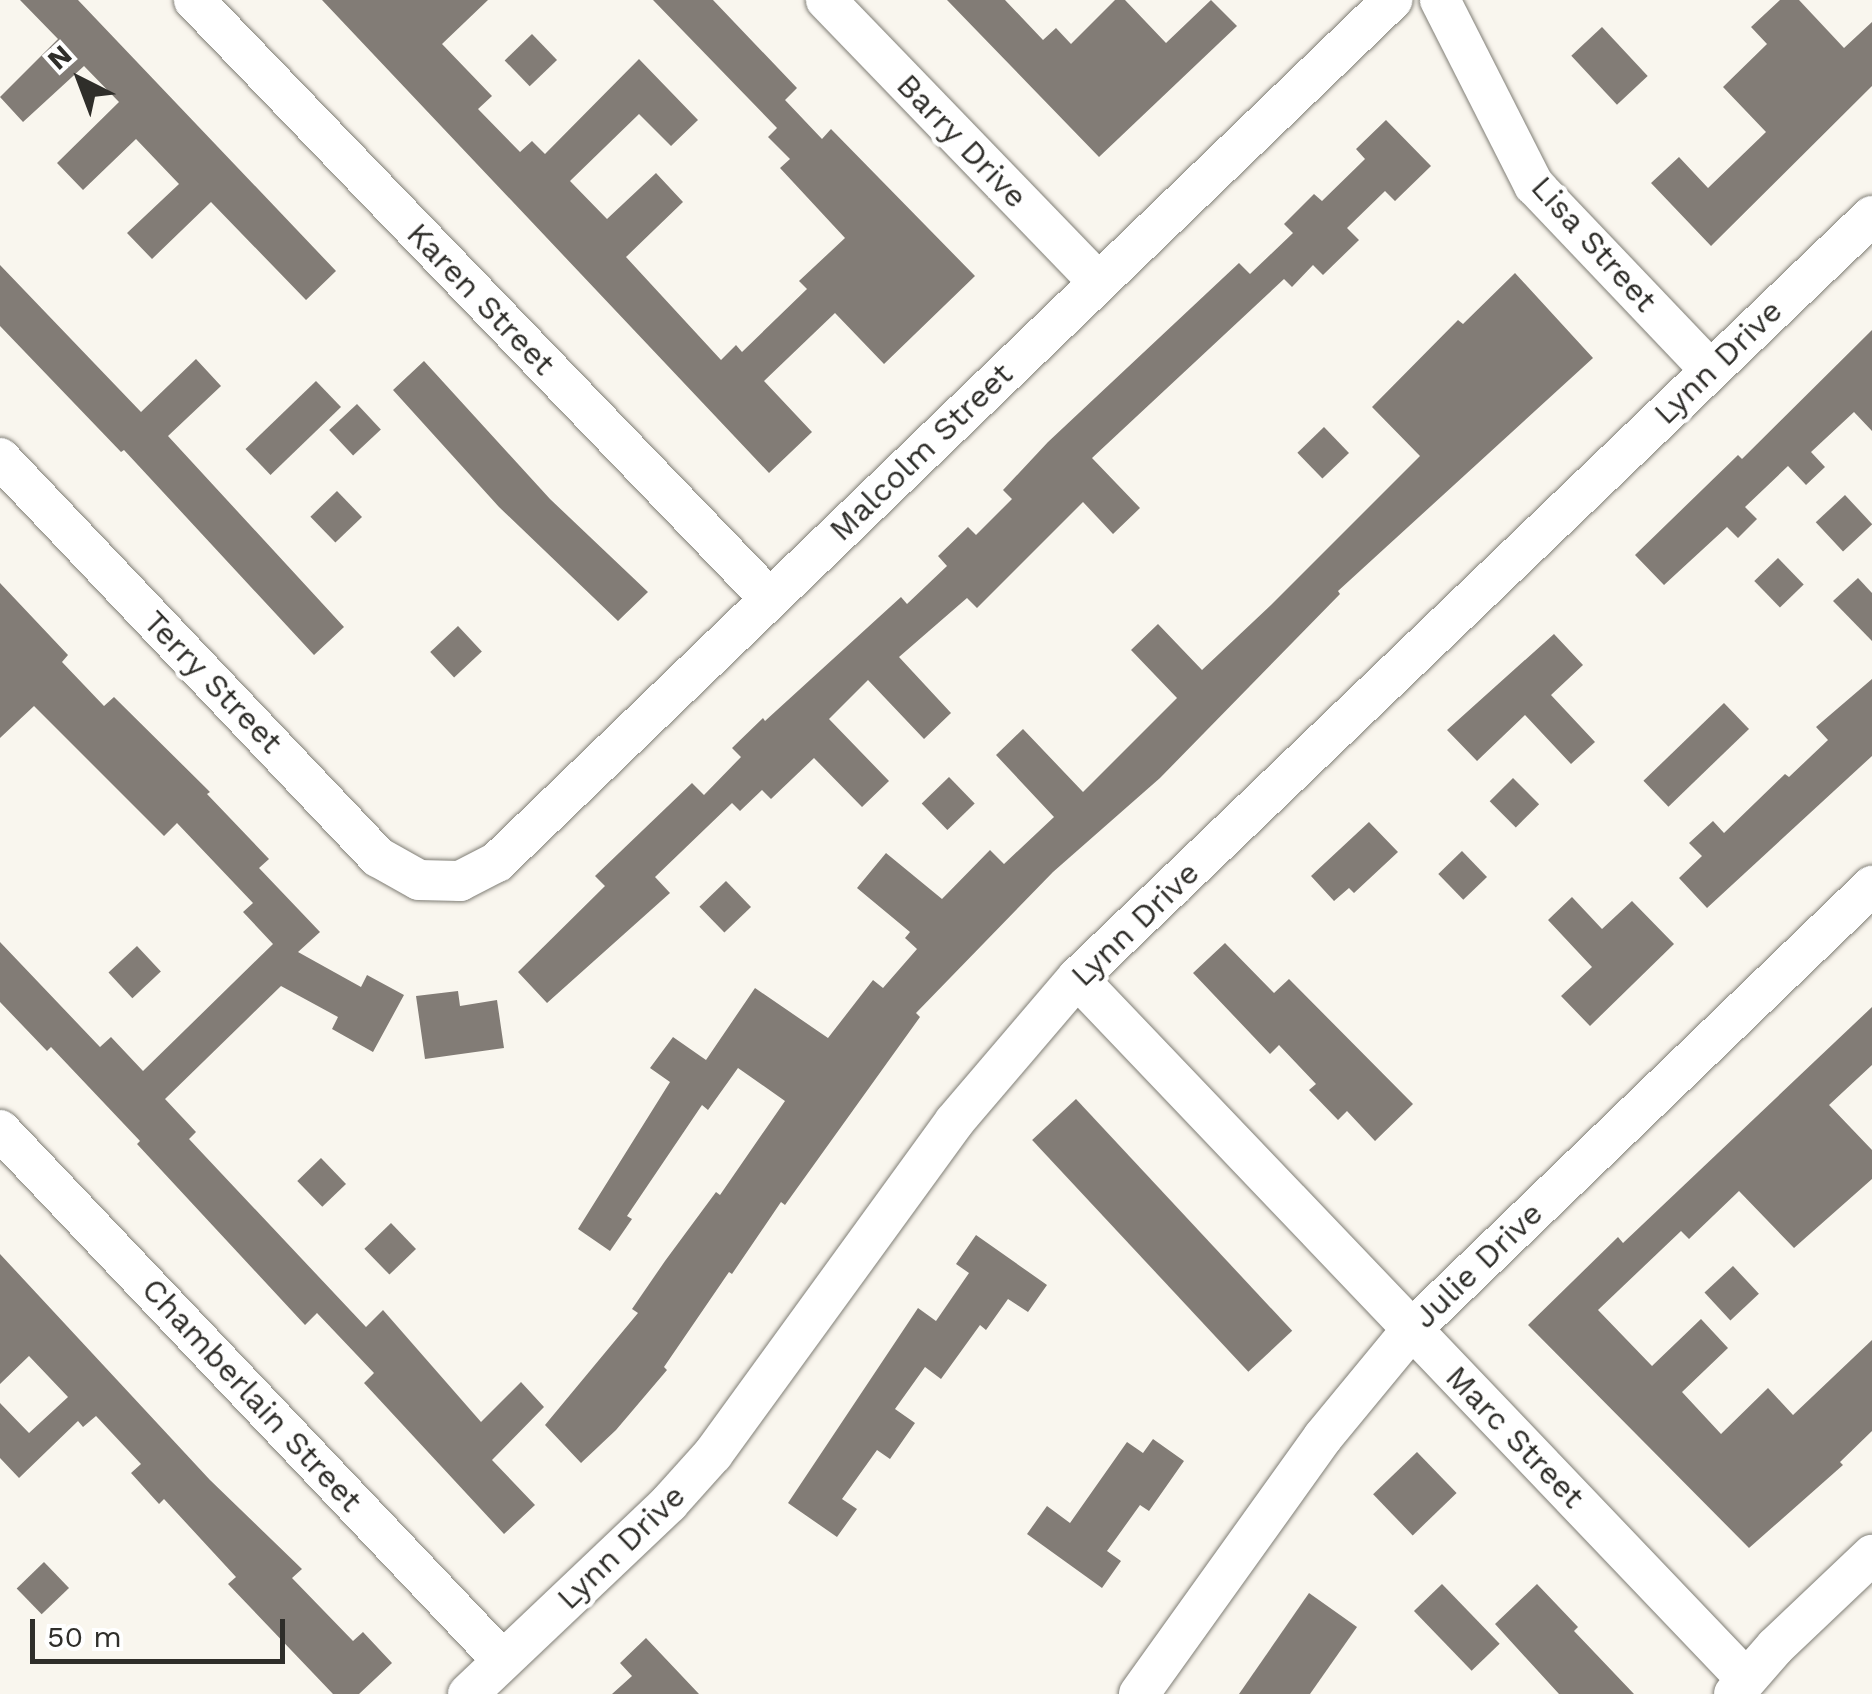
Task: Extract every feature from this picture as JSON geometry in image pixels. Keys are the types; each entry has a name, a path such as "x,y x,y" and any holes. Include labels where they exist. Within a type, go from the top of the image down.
{"street":[{"name":"Karen Street","path":"194,0 768,598"},
{"name":"Barry Drive","path":"826,0 1098,282"},
{"name":"Malcolm Street","path":"440,882 477,875 497,862 1392,0"},
{"name":"Lisa Street","path":"1440,0 1534,184 1710,370"},
{"name":"Lynn Drive","path":"468,1694 669,1503 713,1454 954,1122 1077,978 1872,216"},
{"name":"Terry Street","path":"0,458 378,856 408,876 440,882"},
{"name":"Julie Drive","path":"1139,1694 1323,1437 1412,1329 1872,886"},
{"name":"Marc Street","path":"1077,978 1412,1329 1740,1686"},
{"name":"Chamberlain Street","path":"0,1130 503,1660"},
{"path":"1740,1686 1872,1554"}],"building":[{"path":"20,0 78,0 336,271 306,300 211,202 152,259 127,233 179,184 136,139 83,190 57,163 119,102 84,66 23,122 0,97 58,39"},
{"path":"322,0 488,0 442,44 492,96 478,109 520,152 532,141 545,154 639,59 698,120 671,146 639,114 570,181 607,219 656,173 683,202 626,257 721,360 736,345 742,352 807,289 799,281 845,238 780,168 790,159 768,137 777,128 653,0 713,0 797,88 785,100 822,139 831,129 975,276 884,364 835,313 764,381 812,432 769,473"},
{"path":"947,0 1005,0 1043,40 1056,28 1071,44 1115,0 1125,0 1166,43 1211,0 1237,26 1099,157"},
{"path":"1780,0 1799,0 1844,48 1872,22 1872,86 1711,246 1651,183 1679,157 1708,188 1766,132 1723,87 1767,44 1751,27"},
{"path":"1602,27 1648,76 1617,105 1571,56"},
{"path":"532,34 557,60 530,86 505,60"},
{"path":"1386,120 1431,166 1395,201 1385,191 1347,228 1359,240 1323,275 1313,265 1292,287 1284,279 1092,458 1140,508 1113,534 1083,502 977,608 967,598 899,657 951,713 924,739 868,680 829,719 889,781 862,807 814,758 771,799 762,790 740,811 732,803 655,877 670,893 547,1003 518,972 605,886 595,876 692,783 704,795 741,757 732,748 763,718 765,721 901,597 907,604 947,566 938,556 968,527 976,535 1012,499 1003,490 1048,442 1239,263 1250,274 1293,233 1284,224 1314,194 1322,201 1365,159 1356,149"},
{"path":"0,265 141,412 196,359 221,386 168,436 344,627 314,655 124,450 121,452 0,326"},
{"path":"1515,273 1593,358 1338,591 1340,594 1160,778 1053,872 916,1013 920,1017 785,1205 781,1202 732,1274 729,1272 664,1367 667,1370 616,1430 581,1463 545,1425 638,1313 632,1309 665,1261 716,1192 720,1195 785,1101 738,1068 708,1110 702,1105 627,1216 632,1219 610,1251 578,1229 670,1082 650,1068 673,1037 706,1060 755,988 828,1038 873,980 883,988 917,949 905,938 910,932 857,888 886,853 942,899 990,850 1004,864 1054,817 996,755 1023,729 1083,792 1177,698 1131,650 1158,624 1202,670 1271,605 1420,456 1372,407 1458,320 1463,324"},
{"path":"1872,330 1872,431 1854,412 1811,452 1825,467 1806,485 1788,466 1745,507 1757,519 1738,538 1727,527 1664,585 1635,555 1738,455 1742,459"},
{"path":"424,361 550,499 648,592 618,621 499,507 393,390"},
{"path":"316,381 341,407 271,475 246,449"},
{"path":"357,404 381,430 353,456 329,430"},
{"path":"1324,427 1349,453 1322,479 1297,453"},
{"path":"337,491 362,517 335,543 310,517"},
{"path":"1845,495 1872,525 1843,552 1816,522"},
{"path":"1778,558 1804,585 1780,608 1754,581"},
{"path":"1858,578 1872,593 1872,641 1833,601"},
{"path":"0,583 68,655 62,662 104,706 114,697 210,792 207,794 269,859 259,868 320,932 298,952 361,987 367,975 404,995 373,1052 332,1029 338,1017 281,986 165,1099 196,1132 189,1139 366,1327 383,1310 481,1422 521,1382 544,1407 492,1460 535,1505 504,1534 364,1383 374,1373 317,1313 305,1325 137,1144 140,1141 51,1047 47,1051 0,1002 0,942 100,1047 111,1037 143,1071 273,944 243,912 253,903 177,823 164,836 34,706 0,738"},
{"path":"458,626 482,652 454,678 430,652"},
{"path":"1554,634 1583,665 1551,695 1595,742 1571,764 1525,715 1477,761 1447,730"},
{"path":"1872,679 1872,756 1707,908 1679,878 1702,856 1689,843 1713,821 1724,833 1785,774 1789,777 1828,740 1816,727"},
{"path":"1724,703 1749,729 1668,807 1643,781"},
{"path":"949,777 975,804 947,830 922,803"},
{"path":"1513,778 1539,804 1516,827 1490,801"},
{"path":"1369,822 1398,852 1354,893 1349,888 1334,901 1311,876"},
{"path":"1462,851 1487,877 1463,900 1438,874"},
{"path":"726,881 751,907 724,933 699,907"},
{"path":"1572,897 1602,929 1632,901 1674,944 1590,1026 1561,996 1592,967 1548,920"},
{"path":"1225,943 1274,993 1289,979 1413,1104 1375,1141 1347,1111 1338,1120 1309,1090 1316,1084 1279,1045 1270,1054 1193,973"},
{"path":"137,946 161,972 132,998 108,973"},
{"path":"458,991 460,1006 497,1000 504,1048 425,1059 416,996"},
{"path":"1872,1007 1872,1065 1829,1105 1872,1150 1872,1179 1794,1248 1739,1191 1689,1239 1681,1231 1598,1310 1652,1366 1701,1319 1728,1348 1682,1392 1721,1434 1768,1388 1793,1415 1872,1340 1872,1431 1840,1462 1843,1465 1749,1548 1528,1325 1618,1237 1623,1243"},
{"path":"1076,1099 1292,1331 1248,1372 1032,1140"},
{"path":"321,1158 346,1184 322,1207 297,1181"},
{"path":"391,1223 416,1249 389,1275 364,1249"},
{"path":"976,1235 1047,1285 1028,1312 1008,1299 986,1330 980,1325 941,1379 925,1367 895,1409 915,1423 890,1459 877,1450 842,1499 857,1509 837,1537 788,1503 918,1308 936,1321 969,1273 956,1264"},
{"path":"0,1254 210,1480 302,1569 292,1578 353,1641 363,1632 392,1663 359,1694 333,1694 228,1584 236,1577 164,1499 159,1504 131,1473 141,1464 96,1416 83,1427 78,1421 19,1478 0,1458 0,1403 29,1433 68,1397 29,1356 0,1384"},
{"path":"1733,1266 1759,1294 1730,1320 1704,1293"},
{"path":"1153,1439 1184,1461 1149,1511 1140,1505 1107,1551 1121,1561 1102,1588 1027,1534 1047,1506 1070,1523 1127,1442 1143,1453"},
{"path":"1417,1452 1457,1493 1413,1535 1373,1494"},
{"path":"44,1562 69,1588 42,1614 17,1588"},
{"path":"1442,1584 1500,1644 1472,1671 1414,1611"},
{"path":"1537,1584 1578,1627 1574,1631 1634,1694 1559,1694 1495,1624"},
{"path":"1309,1593 1357,1627 1310,1694 1239,1694"},
{"path":"646,1638 699,1694 612,1694 632,1676 620,1663"}]}
